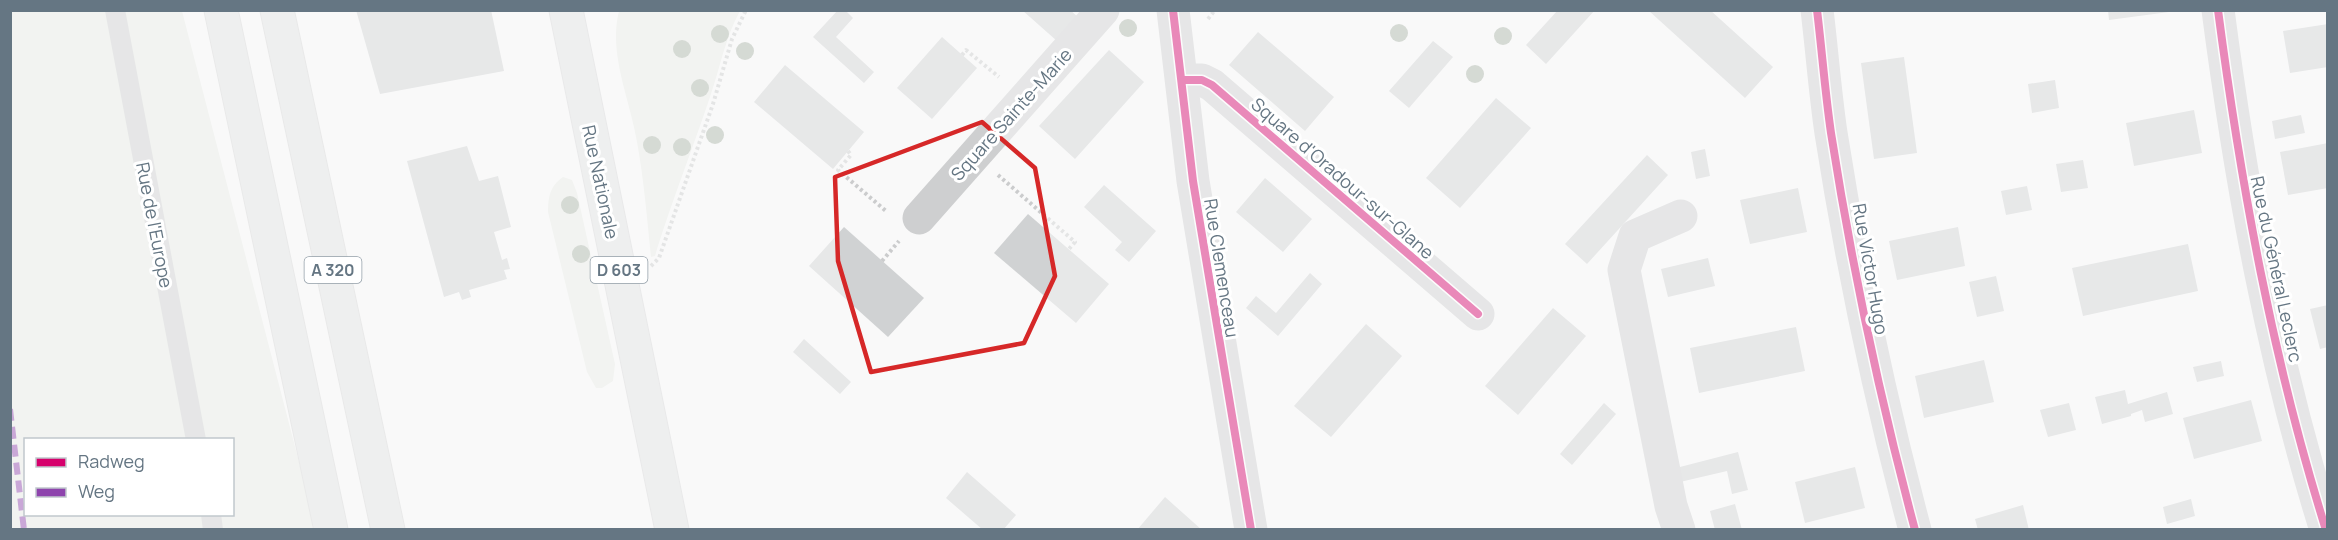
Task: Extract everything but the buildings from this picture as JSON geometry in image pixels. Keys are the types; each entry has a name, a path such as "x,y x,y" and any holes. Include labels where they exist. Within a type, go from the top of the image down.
{"main road":[{"name":"A 320","path":"220,10 331,530"},
{"name":"A 320","path":"277,10 388,530"},
{"name":"Rue Nationale","path":"566,10 672,530"}],"street":[{"name":"Square Sainte-Marie","path":"919,218 1103,10"},
{"name":"Rue Clemenceau","path":"1173,10 1193,181 1247,526"},
{"name":"Rue Victor Hugo","path":"1817,10 1831,131 1866,333 1915,530"},
{"name":"Rue du Général Leclerc","path":"2218,10 2245,196 2279,357 2326,530"},
{"name":"Square d'Oradour-sur-Glane","path":"1182,80 1202,80 1212,84 1478,314"},
{"path":"1679,530 1671,506 1624,270 1635,236 1680,216"}],"lane":[{"name":"Rue de l'Europe","path":"114,10 196,438"}],"path":[{"path":"648,266 655,264 659,258 713,104 732,39 746,10"},
{"path":"962,55 966,50 1024,99"},
{"path":"848,151 852,154 838,170 888,213 919,218"},
{"path":"975,156 1075,242 1069,249"}],"highlighted area":[{"path":"982,122 1035,168 1055,276 1024,343 871,372 838,261 835,177"}],"shaded area":[{"path":"10,11 182,11 306,489 313,529 11,529"},
{"path":"619,11 740,11 727,42 655,256 651,257 634,126 618,60 616,27"},
{"path":"563,177 572,180 577,193 615,364 613,381 602,388 596,388 587,372 548,212 551,192 555,184"}],"marked path":[{"path":"10,409 24,530"}],"cycle path":[{"path":"1173,10 1193,181 1251,530"},
{"path":"1817,10 1831,133 1848,233 1890,432 1915,530"},
{"path":"2218,10 2237,142 2261,273 2290,402 2326,530"},
{"path":"1182,80 1202,80 1212,85 1478,314"}]}
